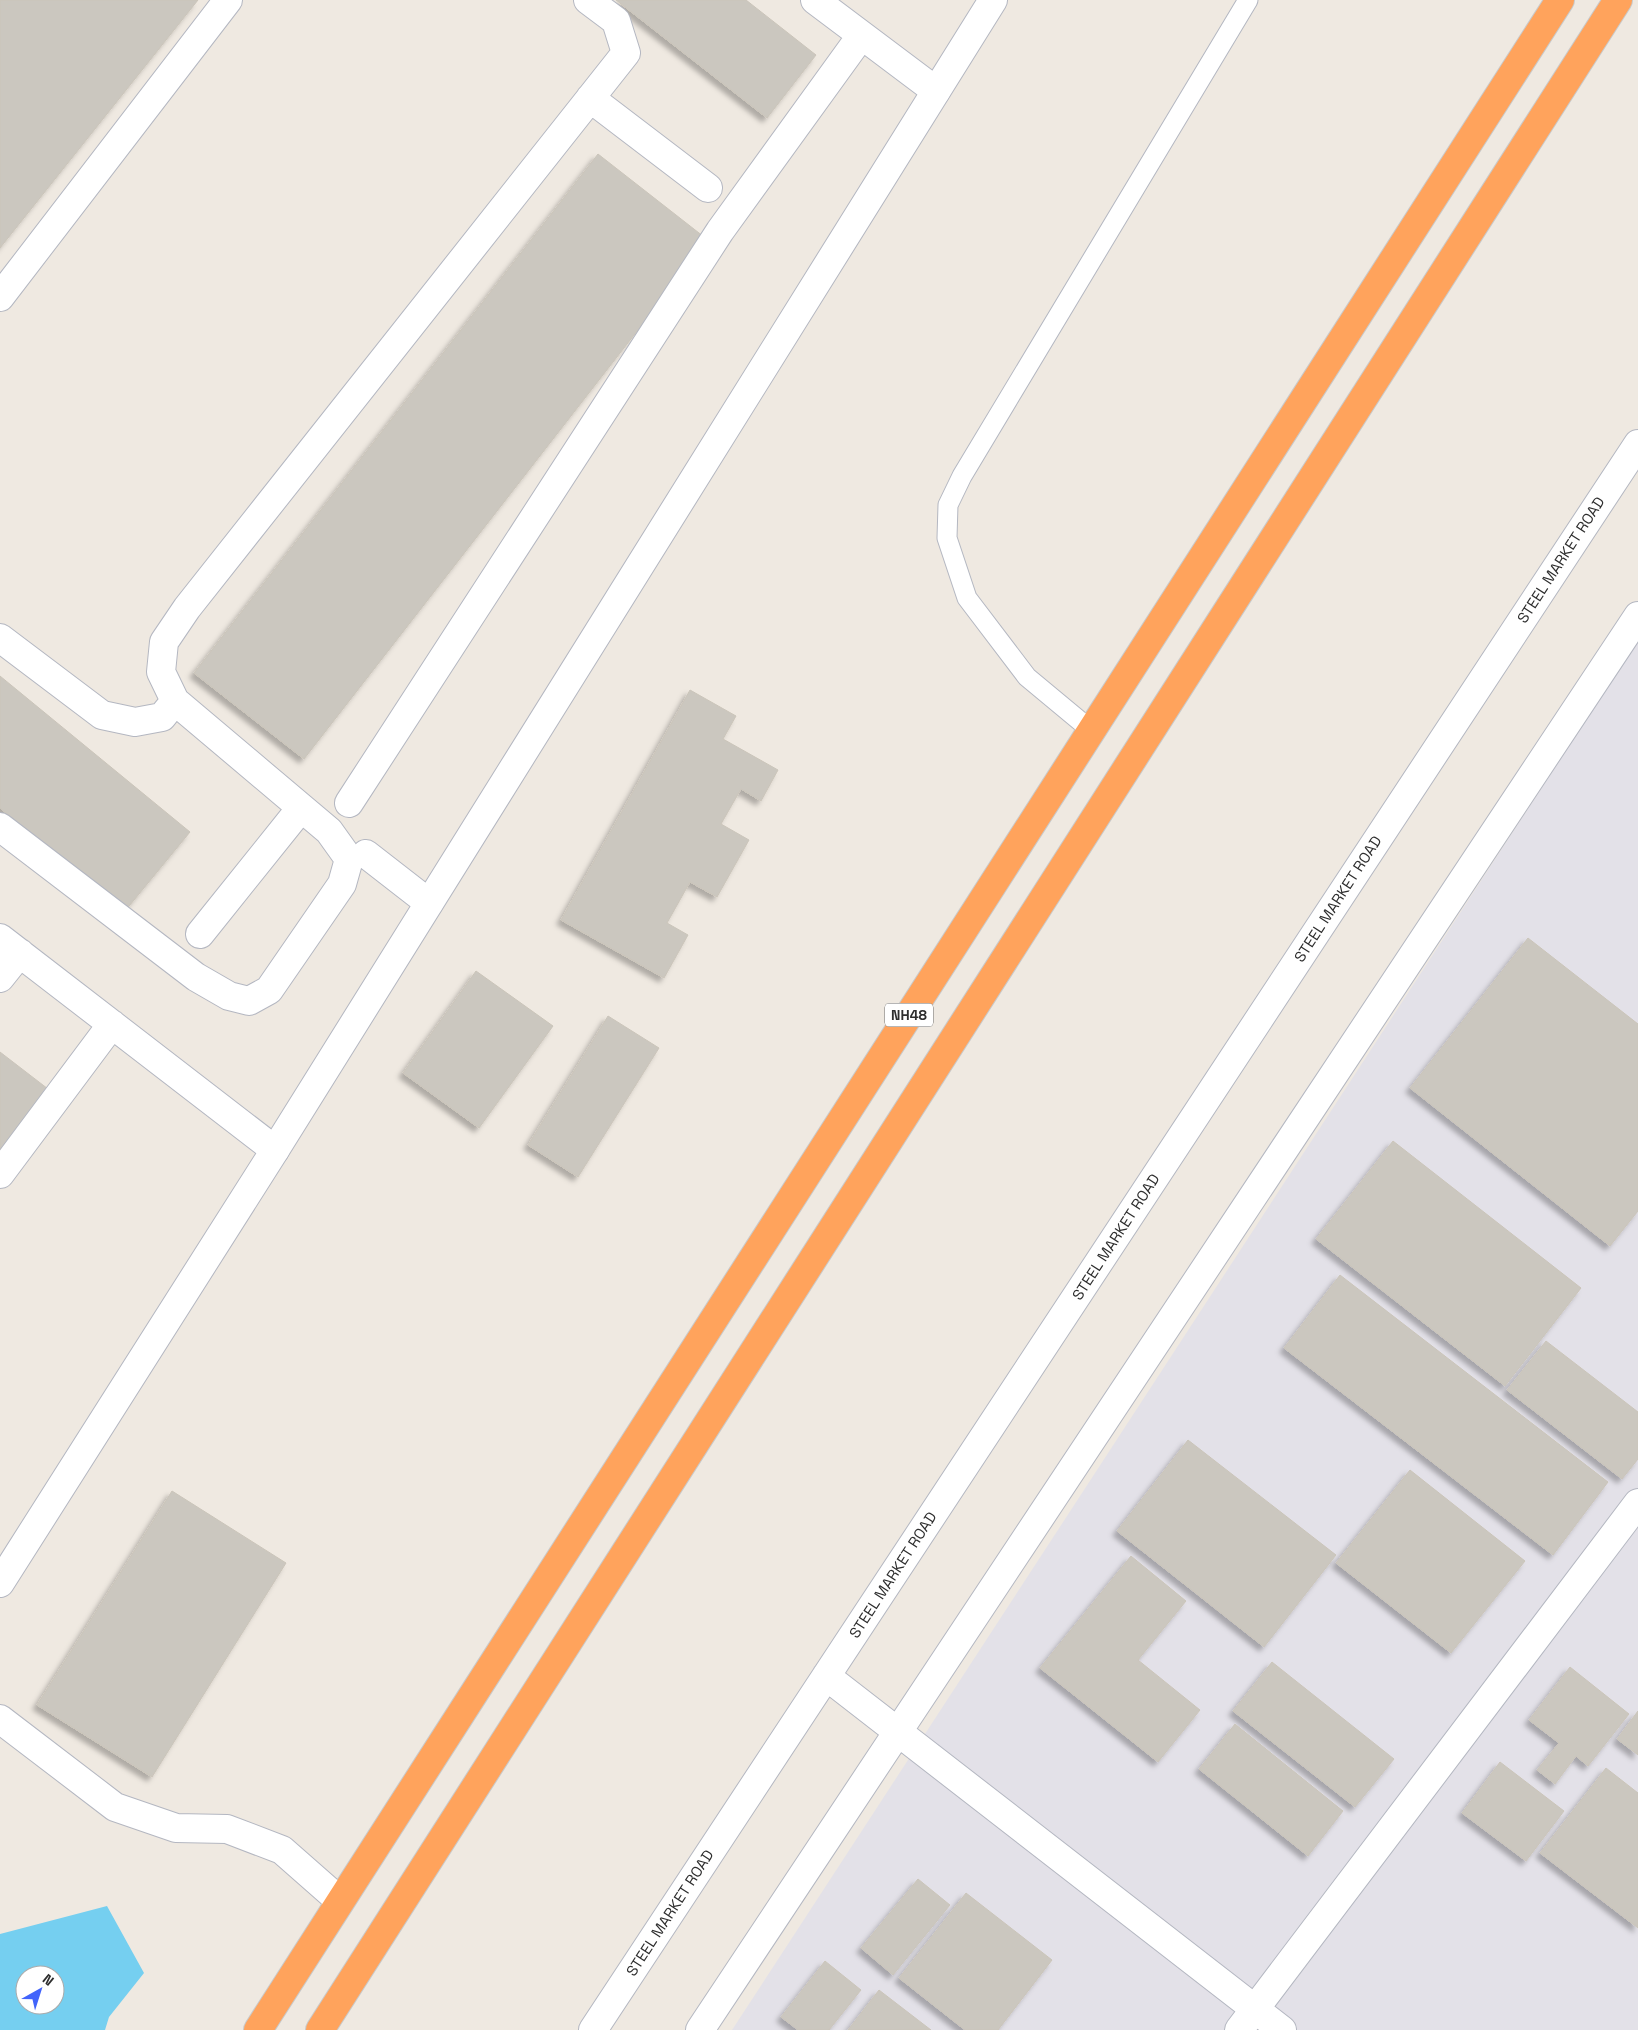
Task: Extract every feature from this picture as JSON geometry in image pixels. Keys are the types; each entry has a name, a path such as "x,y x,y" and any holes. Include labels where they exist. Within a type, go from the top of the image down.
{"highway":[{"name":"NH48","path":"258,2030 1560,0"},
{"path":"320,2030 1618,0"}],"street":[{"path":"0,297 228,0"},
{"path":"0,827 196,977 229,996 249,1001 269,990 342,884 349,859 329,831 175,701 161,672 164,642 626,53 616,22 588,0"},
{"path":"815,0 936,91"},
{"path":"0,1583 275,1150 993,0"},
{"path":"348,803 720,231 861,36"},
{"path":"590,98 708,188"},
{"name":"STEEL MARKET ROAD","path":"593,2030 1638,444"},
{"path":"700,2030 1638,616"},
{"path":"0,638 102,715 135,722 162,717 175,701"},
{"path":"200,934 301,808"},
{"path":"366,854 429,903"},
{"path":"0,978 10,946 275,1150"},
{"path":"0,1174 112,1024"},
{"path":"1247,2020 1638,1503"},
{"path":"826,1676 898,1731 1247,2020 1282,2030"},
{"path":"0,1719 115,1807 176,1828 227,1829 282,1850 340,1901"}],"lane":[{"path":"1092,731 1027,677 967,598 947,538 948,504 962,476 1248,0"}],"shaded area":[{"path":"1638,640 1638,2030 732,2030"}],"water":[{"path":"107,1906 144,1973 109,2017 105,2030 0,2030 0,1934"}],"building":[{"path":"0,0 198,0 0,248"},
{"path":"616,0 746,0 816,55 767,118"},
{"path":"598,154 708,240 304,759 194,673"},
{"path":"0,676 190,832 125,911 0,808"},
{"path":"690,690 736,716 723,739 778,770 761,801 741,789 721,824 749,840 717,897 690,882 667,923 688,935 664,978 561,920"},
{"path":"1528,938 1638,1024 1638,1211 1610,1246 1410,1088"},
{"path":"476,971 553,1026 479,1128 403,1073"},
{"path":"608,1016 659,1048 578,1177 528,1145"},
{"path":"0,1052 52,1092 0,1160"},
{"path":"1393,1141 1581,1288 1505,1386 1316,1239"},
{"path":"1340,1275 1608,1482 1553,1555 1284,1348"},
{"path":"1546,1341 1638,1412 1638,1459 1622,1479 1507,1390"},
{"path":"1188,1440 1336,1555 1264,1647 1117,1531"},
{"path":"1410,1470 1525,1561 1451,1653 1336,1563"},
{"path":"172,1491 286,1563 152,1777 37,1705"},
{"path":"1131,1556 1186,1601 1138,1660 1200,1710 1158,1762 1040,1668"},
{"path":"1272,1662 1394,1759 1355,1807 1233,1711"},
{"path":"1570,1667 1629,1714 1588,1766 1576,1756 1555,1784 1537,1770 1559,1743 1529,1720"},
{"path":"1638,1711 1638,1755 1617,1739"},
{"path":"1235,1724 1343,1811 1308,1856 1199,1769"},
{"path":"1500,1762 1564,1811 1526,1861 1462,1813"},
{"path":"1606,1768 1638,1793 1638,1928 1540,1853"},
{"path":"918,1879 950,1905 893,1975 861,1948"},
{"path":"966,1893 1052,1960 998,2030 965,2030 899,1978"},
{"path":"825,1961 861,1990 829,2030 798,2030 781,2017"},
{"path":"879,1990 931,2030 848,2030"}]}
